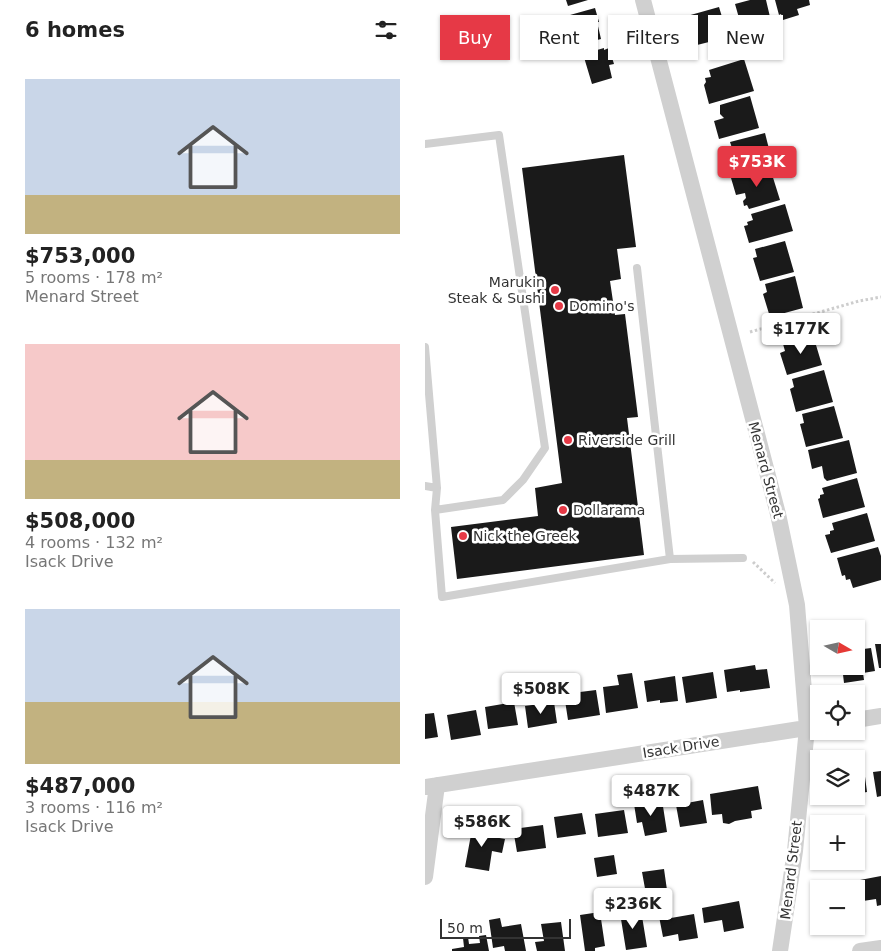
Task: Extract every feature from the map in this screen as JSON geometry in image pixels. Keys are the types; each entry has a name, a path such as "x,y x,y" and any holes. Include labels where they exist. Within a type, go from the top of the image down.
{"street":[{"name":"Menard Street","path":"643,0 779,514 797,605 810,704"},
{"path":"865,719 881,716"},
{"name":"Isack Drive","path":"431,786 810,727"},
{"name":"Menard Street","path":"781,951 811,740"},
{"path":"425,876 431,786"},
{"path":"860,951 881,948"}],"lane":[{"path":"425,144 499,134 545,448 523,480 503,500 435,510"},
{"path":"637,268 670,559"},
{"path":"425,347 437,488 435,510 442,597 670,559 743,558"},
{"path":"425,486 437,488"}],"path":[{"path":"750,332 859,301 881,297"},
{"path":"743,558 751,559 777,585"}],"building":[{"path":"566,0 588,0 568,6"},
{"path":"750,0 766,0 770,15 738,15 735,4"},
{"path":"775,0 809,0 810,5 797,9 799,15 783,20 783,15 779,15"},
{"path":"719,7 721,15 708,15 708,42 698,45 698,15 691,15"},
{"path":"595,8 597,15 570,15"},
{"path":"598,26 601,39 598,40"},
{"path":"608,48 608,60 613,60 614,64 609,65 612,78 592,84 585,60 598,60 598,50"},
{"path":"744,60 754,91 709,104 704,85 706,82 705,78 711,77 709,70"},
{"path":"750,96 759,128 719,139 714,121 724,118 720,114 720,105"},
{"path":"765,133 772,161 729,172 724,155 729,154 728,150 732,148 730,142"},
{"path":"624,155 636,247 617,249 621,279 610,281 615,315 625,314 638,417 627,418 644,555 457,579 451,527 538,516 535,488 562,483 522,168"},
{"path":"770,168 780,200 749,209 747,205 744,206 745,193 736,195 731,178"},
{"path":"785,204 793,231 749,243 744,226 748,225 747,222 753,220 751,214"},
{"path":"785,241 794,272 760,281 753,258 757,257 755,249"},
{"path":"795,276 803,308 770,317 763,294 767,292 765,284"},
{"path":"813,335 822,365 787,375 780,353 785,351 783,344"},
{"path":"824,370 833,402 796,412 790,389 794,387 792,379"},
{"path":"834,406 843,438 806,447 800,424 804,423 802,414"},
{"path":"849,440 857,473 827,481 824,478 822,466 812,469 808,450"},
{"path":"857,478 865,507 823,518 818,499 820,495 824,494 822,488"},
{"path":"867,513 875,541 831,553 825,535 830,534 830,531 834,530 832,523"},
{"path":"878,547 881,556 881,580 853,588 850,579 846,580 845,575 842,576 837,558"},
{"path":"875,644 881,644 881,668 879,668"},
{"path":"871,648 875,671 865,673 865,649"},
{"path":"755,665 756,670 767,669 770,688 727,692 724,670"},
{"path":"713,672 717,698 686,703 682,677"},
{"path":"632,673 638,708 606,713 603,687 619,685 617,675"},
{"path":"843,675 863,675 864,680 844,683"},
{"path":"675,676 678,701 660,703 660,700 647,702 644,681"},
{"path":"596,690 600,715 568,720 564,694"},
{"path":"514,702 518,725 488,729 485,707"},
{"path":"554,702 557,723 528,728 525,706"},
{"path":"476,710 481,735 451,740 447,715"},
{"path":"434,713 438,737 425,739 425,714"},
{"path":"881,771 881,796 877,797 873,772"},
{"path":"865,777 867,792 865,792"},
{"path":"758,786 762,809 751,811 752,818 729,824 723,823 722,814 712,815 710,794"},
{"path":"662,800 667,832 645,836 642,822 637,823 634,804"},
{"path":"703,800 707,823 680,827 676,805"},
{"path":"624,810 628,833 598,837 595,814"},
{"path":"582,813 586,834 557,838 554,817"},
{"path":"473,824 489,827 488,836 505,839 502,853 492,851 489,871 465,867"},
{"path":"543,825 546,848 517,852 513,829"},
{"path":"614,855 617,874 597,877 594,858"},
{"path":"664,869 667,890 646,894 642,872"},
{"path":"881,876 881,905 877,906 876,899 865,901 865,880 860,880"},
{"path":"739,901 744,928 724,932 722,920 704,923 702,908"},
{"path":"668,904 671,918 694,914 698,938 679,941 678,934 663,937 657,906"},
{"path":"641,910 647,947 626,950 620,913"},
{"path":"600,912 605,946 595,948 595,951 585,951 580,915"},
{"path":"500,918 502,927 521,924 526,951 505,951 504,946 493,948 489,920"},
{"path":"561,922 565,951 537,951 535,942 544,941 541,924"},
{"path":"486,935 489,951 452,951 452,949 464,947 463,938 468,937 469,944 480,943 479,936"}],"place":[{"name":"Marukin Steak & Sushi","path":"555,290"},
{"name":"Domino's","path":"559,306"},
{"name":"Riverside Grill","path":"568,440"},
{"name":"Dollarama","path":"563,510"},
{"name":"Nick the Greek","path":"463,536"}]}
